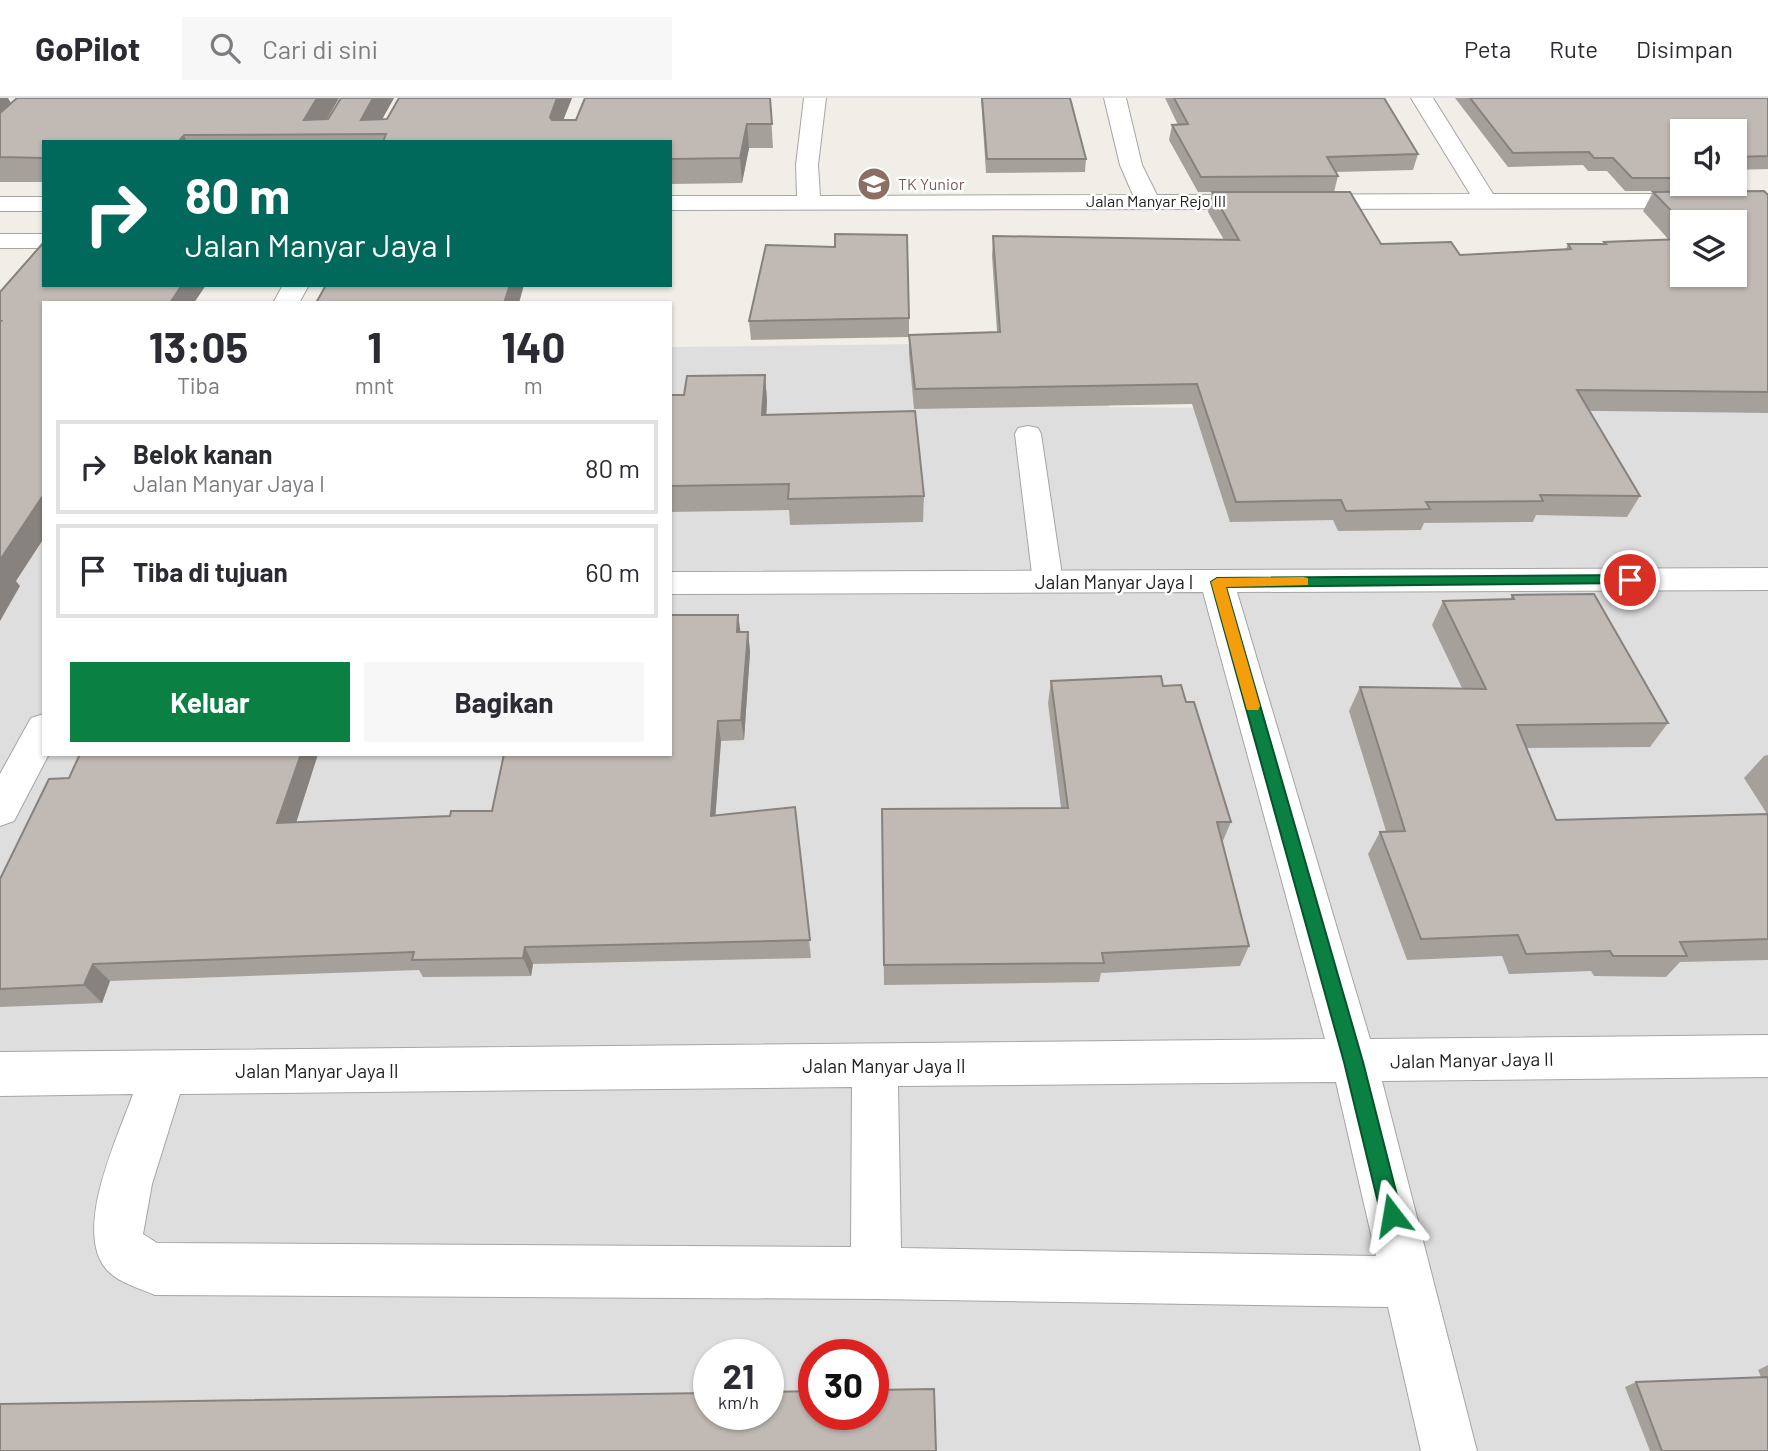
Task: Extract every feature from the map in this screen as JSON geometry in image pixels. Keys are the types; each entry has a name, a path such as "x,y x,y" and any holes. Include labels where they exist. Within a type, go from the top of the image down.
{"street":[{"path":"809,203 807,165 815,98"},
{"path":"1115,98 1132,165 1148,201"},
{"path":"1422,98 1486,202"},
{"name":"Jalan Manyar Rejo III","path":"672,203 1768,201"},
{"path":"0,204 42,204"},
{"name":"Jalan Manyar Jaya I","path":"672,583 1768,579"},
{"path":"1217,582 1354,1062 1449,1451"},
{"path":"0,810 42,732"},
{"name":"Jalan Manyar Jaya II","path":"0,1074 1768,1056"},
{"path":"875,1066 876,1273"},
{"path":"164,1072 120,1213 118,1239 130,1257 155,1269 876,1273 1409,1282"}],"lane":[{"path":"4,245 42,241"},
{"path":"1028,434 1048,582"}],"shaded area":[{"path":"1090,342 1109,407 1768,413 1768,1451 0,1451 0,397 42,397 42,756 672,756 672,347"}],"building":[{"path":"17,98 317,98 304,120 328,119 341,98 373,98 361,120 387,119 399,98 557,98 550,117 552,120 576,120 585,98 770,98 772,124 747,124 740,158 672,159 672,140 384,140 386,134 184,135 180,140 42,140 42,158 0,157 0,113"},
{"path":"982,98 1070,98 1086,159 987,159"},
{"path":"1174,98 1384,98 1418,154 1327,157 1338,176 1201,177 1172,125 1188,124"},
{"path":"1470,98 1768,98 1768,156 1747,157 1747,119 1670,119 1670,178 1632,178 1613,158 1594,158 1589,152 1513,153"},
{"path":"1747,191 1764,191 1768,195 1768,392 1577,390 1640,496 1540,495 1543,501 1426,502 1430,509 1346,511 1341,500 1236,502 1197,384 915,389 909,335 1000,332 993,236 1239,240 1212,192 1350,192 1381,244 1451,242 1460,255 1571,249 1568,244 1670,239 1670,287 1747,287 1747,210 1670,210 1653,192 1670,192 1670,196 1747,196"},
{"path":"835,234 907,235 909,318 749,321 766,245 835,247"},
{"path":"42,244 42,287 181,287 171,301 42,301 42,497 0,560 1,321 0,292"},
{"path":"325,287 509,287 505,301 317,301"},
{"path":"765,375 762,415 915,411 924,496 788,499 789,484 672,486 672,395 684,395 687,376"},
{"path":"1594,594 1668,723 1517,725 1556,820 1768,814 1768,939 1680,942 1687,956 1613,956 1610,951 1526,954 1518,935 1421,939 1380,832 1405,831 1360,687 1486,689 1443,601 1514,599 1512,595"},
{"path":"672,615 738,615 737,632 748,632 741,720 718,721 711,816 795,807 810,940 525,947 523,958 412,960 414,952 93,964 84,985 0,989 0,879 49,779 69,778 79,756 300,756 277,823 450,816 451,811 492,811 504,756 672,756"},
{"path":"1161,676 1163,686 1181,685 1186,702 1194,702 1231,822 1217,822 1249,946 1102,953 1104,963 884,965 882,809 1068,808 1051,681"},
{"path":"1768,1377 1768,1451 1662,1451 1636,1382"},
{"path":"934,1389 936,1451 0,1451 0,1404 693,1393 693,1430 784,1430 784,1392 798,1391 798,1430 889,1430 889,1390"}],"slow traffic":[{"path":"1253,706 1217,582 1303,582"}],"place":[{"name":"TK Yunior","path":"874,184"}],"route":[{"path":"1392,1215 1354,1062 1217,582 1630,580"}]}
